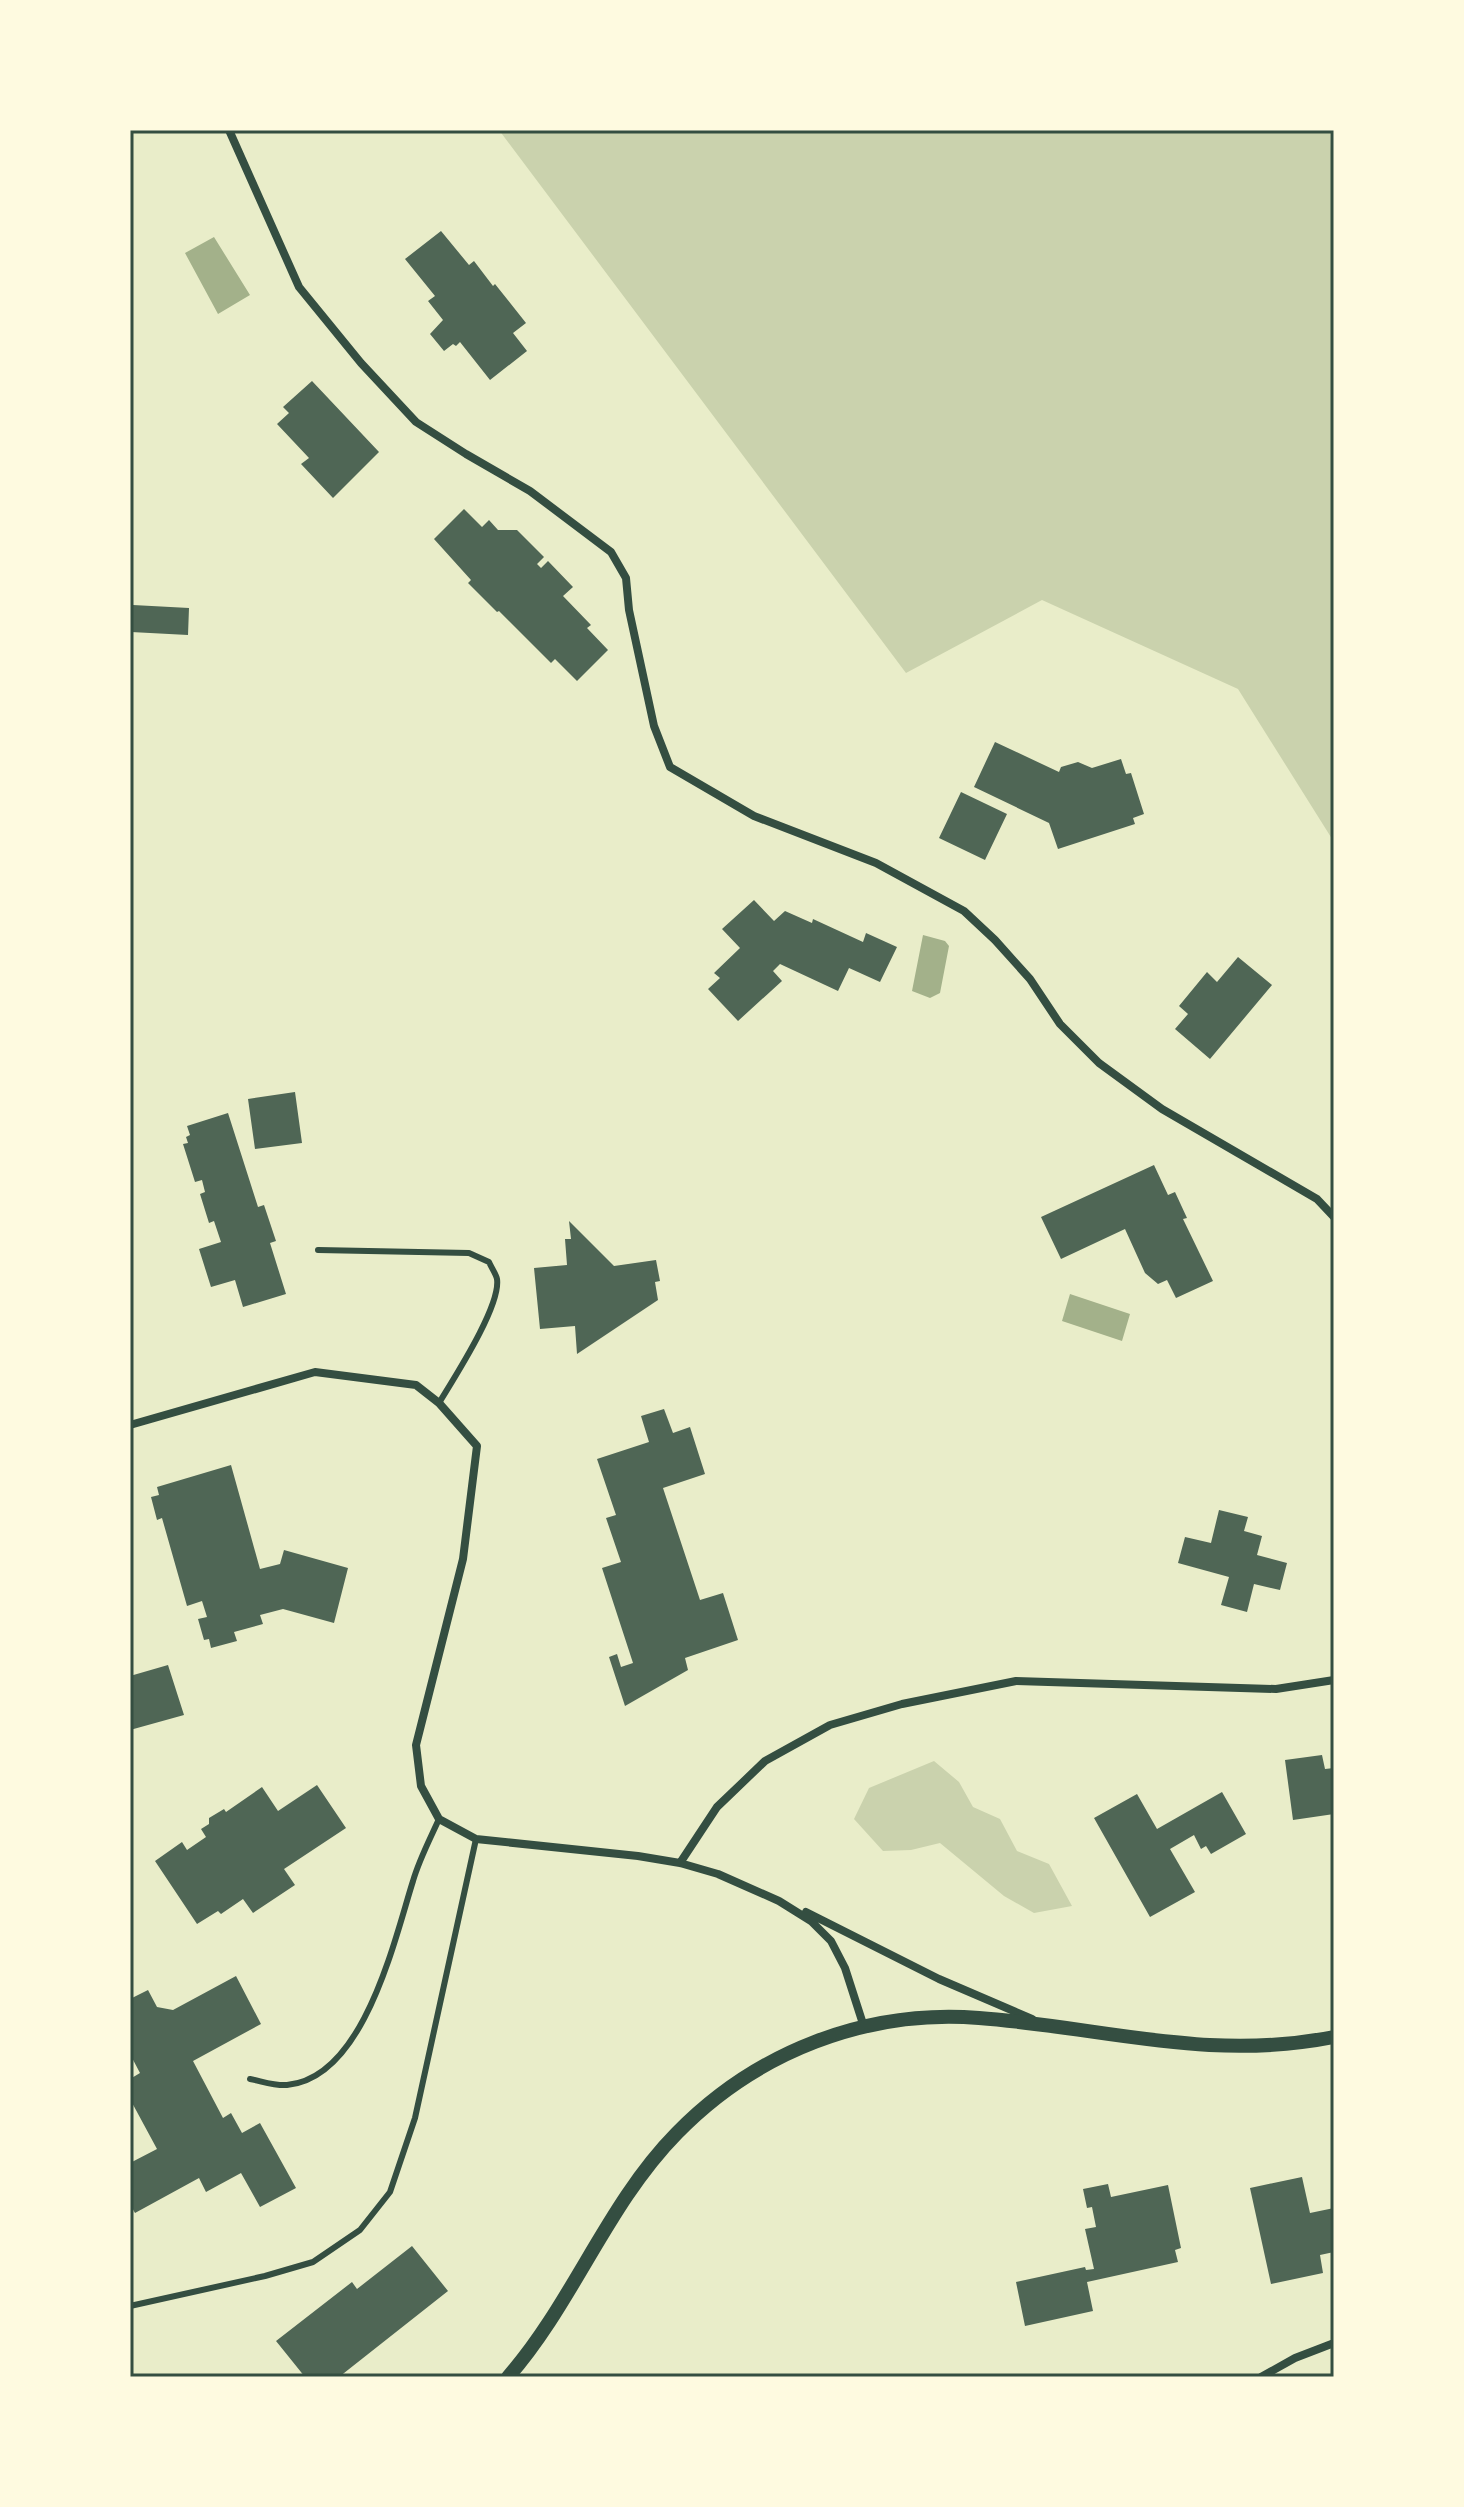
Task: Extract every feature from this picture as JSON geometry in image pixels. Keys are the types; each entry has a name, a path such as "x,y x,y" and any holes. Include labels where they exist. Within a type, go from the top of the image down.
{"street":[{"path":"222,130 229,130 299,287 361,363 416,422 530,491 611,552 626,578 629,610 654,726 670,767 754,816 876,863 964,911 1030,979 1060,1024 1099,1063 1162,1109 1317,1199 1334,1217"},
{"path":"130,1425 315,1372 416,1385 439,1403 477,1446 463,1559 416,1745 421,1786 439,1819 476,1839 638,1856 718,1874 1047,2026"},
{"path":"680,1863 717,1807 765,1761 830,1725 888,1708 1016,1681 1276,1689 1334,1680"},
{"path":"779,1901 811,1921 831,1941 845,1968 864,2027"},
{"path":"508,2377 541,2332 612,2218 675,2134 718,2096 768,2063 817,2040 864,2027 946,2016 1214,2047 1277,2046 1334,2037"},
{"path":"1261,2377 1295,2358 1334,2343"}],"lane":[{"path":"318,1250 469,1253 489,1262 497,1280 490,1308 474,1344 439,1403"},
{"path":"250,2079 287,2085 318,2074 346,2051 390,1960 414,1878 439,1819"},
{"path":"130,2306 313,2262 360,2230 390,2192 415,2118 476,1839"}],"shaded area":[{"path":"499,130 1330,130 1334,218 1334,842 1238,689 1042,600 906,673"},
{"path":"214,237 250,295 218,314 185,253"},
{"path":"923,935 945,941 949,946 940,993 930,998 912,991"},
{"path":"1070,1294 1130,1314 1122,1341 1062,1321"},
{"path":"934,1761 959,1782 973,1807 1000,1819 1017,1851 1049,1864 1072,1906 1034,1913 1004,1896 940,1843 911,1850 883,1851 854,1819 869,1788"}],"building":[{"path":"441,231 469,265 474,261 526,323 513,333 527,351 490,380 460,342 444,351 430,334 443,320 428,301 435,296 405,259"},
{"path":"312,381 379,452 333,498 301,464 309,458 277,424 289,413 283,407"},
{"path":"464,509 482,527 489,520 498,530 517,530 544,557 537,564 541,568 548,561 573,587 563,596 591,625 587,628 608,650 577,681 555,659 551,663 497,612 468,583 471,580 434,539"},
{"path":"133,605 189,608 188,635 131,632"},
{"path":"995,742 1059,772 1061,767 1078,762 1092,768 1121,759 1126,774 1131,773 1144,814 1133,818 1135,824 1058,849 1049,823 974,787"},
{"path":"961,792 1007,814 985,860 939,838"},
{"path":"754,900 774,921 785,911 812,923 813,919 863,942 866,933 897,947 880,982 849,968 838,991 780,964 773,971 782,981 738,1021 708,989 720,978 714,973 740,948 722,929"},
{"path":"1238,957 1272,985 1210,1059 1175,1029 1188,1014 1179,1006 1207,972 1217,982"},
{"path":"295,1092 302,1143 255,1149 248,1099"},
{"path":"228,1113 258,1207 264,1205 276,1241 270,1243 286,1294 243,1307 235,1280 211,1287 199,1249 221,1242 214,1221 209,1223 200,1194 205,1192 202,1180 195,1182 183,1144 188,1143 186,1137 190,1135 187,1126"},
{"path":"1154,1165 1168,1195 1175,1192 1187,1218 1183,1219 1213,1281 1176,1298 1167,1280 1158,1284 1145,1273 1125,1229 1061,1259 1041,1217"},
{"path":"569,1221 614,1266 656,1260 660,1281 655,1282 658,1300 577,1354 575,1326 540,1329 534,1268 567,1265 565,1239 571,1239"},
{"path":"664,1409 673,1433 690,1427 705,1474 663,1488 700,1600 723,1593 738,1640 685,1658 688,1670 625,1706 609,1657 617,1654 621,1667 633,1663 602,1568 621,1562 606,1518 616,1515 597,1459 649,1442 641,1416"},
{"path":"231,1465 260,1569 280,1564 284,1550 348,1568 334,1623 283,1609 260,1615 263,1624 234,1632 237,1641 211,1648 209,1639 204,1640 198,1619 207,1617 202,1601 187,1606 162,1518 157,1520 151,1497 159,1495 157,1487"},
{"path":"1219,1510 1248,1517 1244,1531 1262,1536 1257,1555 1287,1563 1280,1590 1254,1584 1247,1612 1221,1605 1229,1577 1178,1563 1185,1537 1211,1543"},
{"path":"168,1665 184,1715 130,1730 130,1676"},
{"path":"1322,1755 1325,1769 1334,1768 1334,1814 1293,1820 1285,1760"},
{"path":"317,1785 346,1828 284,1869 295,1885 253,1913 243,1899 221,1914 218,1911 197,1924 155,1861 182,1842 187,1850 206,1837 201,1829 209,1824 209,1818 224,1809 226,1812 262,1787 278,1811"},
{"path":"1222,1792 1246,1834 1211,1854 1206,1846 1201,1849 1194,1835 1170,1849 1195,1892 1150,1917 1094,1818 1137,1794 1157,1829"},
{"path":"236,1976 261,2024 193,2061 223,2118 231,2113 242,2133 260,2123 296,2188 260,2207 241,2173 206,2192 199,2178 135,2213 130,2204 130,2163 157,2149 130,2099 130,2079 140,2073 130,2054 130,1999 148,1990 157,2007 173,2010"},
{"path":"1302,2177 1310,2213 1334,2208 1334,2252 1320,2255 1323,2273 1271,2284 1250,2188"},
{"path":"1108,2184 1111,2197 1168,2185 1181,2248 1175,2250 1178,2262 1087,2282 1093,2311 1025,2326 1016,2282 1085,2267 1086,2270 1094,2269 1085,2229 1096,2227 1092,2207 1087,2208 1083,2189"},
{"path":"412,2246 448,2291 339,2377 305,2377 276,2341 352,2282 357,2289"}]}
